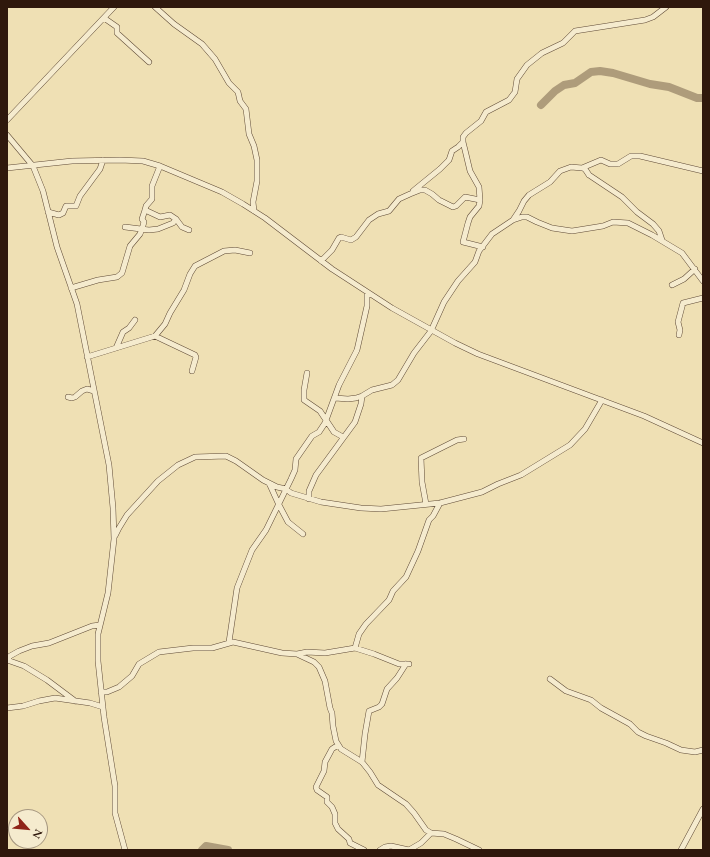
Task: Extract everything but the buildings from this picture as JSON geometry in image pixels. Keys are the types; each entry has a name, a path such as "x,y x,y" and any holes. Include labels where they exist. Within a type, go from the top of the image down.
{"street":[{"path":"7,120 114,7"},
{"path":"154,7 174,24 202,44 215,59 230,83 238,92 240,101 246,109 248,134 254,146 257,160 257,181 253,202 254,211"},
{"path":"483,247 474,243 465,243 463,240 470,217 479,206 480,200 479,187 470,171 463,142 463,137 466,133 481,121 486,112 509,100 515,92 517,79 527,65 542,53 563,43 575,32 645,20 653,17 666,7"},
{"path":"104,18 117,27 117,33 149,62"},
{"path":"7,135 33,166 43,192 56,247 77,304 109,465 114,539 108,593 98,634 97,647 101,692 114,786 115,813 125,850"},
{"path":"410,194 440,169 449,160 452,151 463,142"},
{"path":"513,220 529,195 550,182 560,170 570,167 582,168 601,160 614,165 631,156 640,156 703,171"},
{"path":"48,212 59,215 63,212 66,206 76,206 80,196 100,169 103,160"},
{"path":"7,168 103,160 143,161 160,166 222,192 254,211 321,261 367,292 431,331 478,354 644,416 703,443"},
{"path":"71,288 98,280 120,276 128,257 130,246 140,234 142,229 144,222 142,219 146,206 152,199 152,186 160,166"},
{"path":"582,168 589,175 622,197 637,212 653,224 659,231 662,240"},
{"path":"321,261 332,250 339,238 341,237 351,240 356,237 369,220 378,214 389,211 399,199 420,190 425,190 438,200 453,207 456,206 464,197 480,200"},
{"path":"145,210 160,217 170,215 176,219 182,227 189,230"},
{"path":"335,398 348,399 362,396 372,390 394,384 418,347 431,331 444,302 458,281 475,262 479,251 495,231 513,220 522,217 527,217 552,228 572,231 603,226 613,222 628,223 662,240 682,253 703,281"},
{"path":"125,227 158,229 173,223 176,219"},
{"path":"87,357 127,346 155,336 165,324 184,290 190,274 195,266 224,251 235,250 250,253"},
{"path":"672,285 684,279 695,269"},
{"path":"229,642 236,588 252,550 266,530 279,505 295,470 296,459 312,436 323,428 343,376 356,350 367,306 367,292"},
{"path":"679,335 680,330 678,322 682,303 703,298"},
{"path":"116,348 123,332 129,328 135,320"},
{"path":"155,336 194,355 196,357 192,371"},
{"path":"306,373 304,400 320,411 334,432 343,437"},
{"path":"68,397 75,397 87,389 94,391"},
{"path":"309,499 309,491 316,475 355,422 362,396"},
{"path":"114,539 123,521 141,499 170,470 187,460 206,456 226,456 236,460 277,487 286,489 291,493 309,499 331,504 380,509 440,503 488,490 498,484 521,475 562,451 579,437 602,400"},
{"path":"426,504 422,482 421,458 456,440 464,439"},
{"path":"269,483 288,522 303,534"},
{"path":"355,648 359,634 366,624 389,600 393,591 406,577 418,551 429,520 440,503"},
{"path":"76,702 30,669 7,660 14,653 49,643 92,626 100,625"},
{"path":"101,692 107,692 119,687 132,676 138,664 159,652 193,648 212,648 229,642 245,644 282,653 296,654 307,652 324,653 355,648 399,664 407,664 387,689 382,704 379,707 369,711 364,734 362,762"},
{"path":"296,654 314,662 319,667 325,681 338,745 345,752 362,762 378,785 406,804 424,828 431,833 444,834 478,850"},
{"path":"550,679 566,691 591,700 601,708 630,724 638,732 646,736 680,750 695,752 703,750"},
{"path":"7,708 23,706 55,698 103,706"},
{"path":"338,745 332,749 325,762 324,771 316,787 317,790 327,797 327,802 332,807 335,814 335,823 338,829 349,839 350,843 364,850"},
{"path":"681,850 703,809"},
{"path":"380,850 388,846 409,850 421,843 431,833"}],"waterway":[{"path":"541,105 555,91 564,85 575,83 591,72 600,71 613,73 650,84 669,87 697,98 703,98"},
{"path":"202,850 206,846 228,850"}]}
